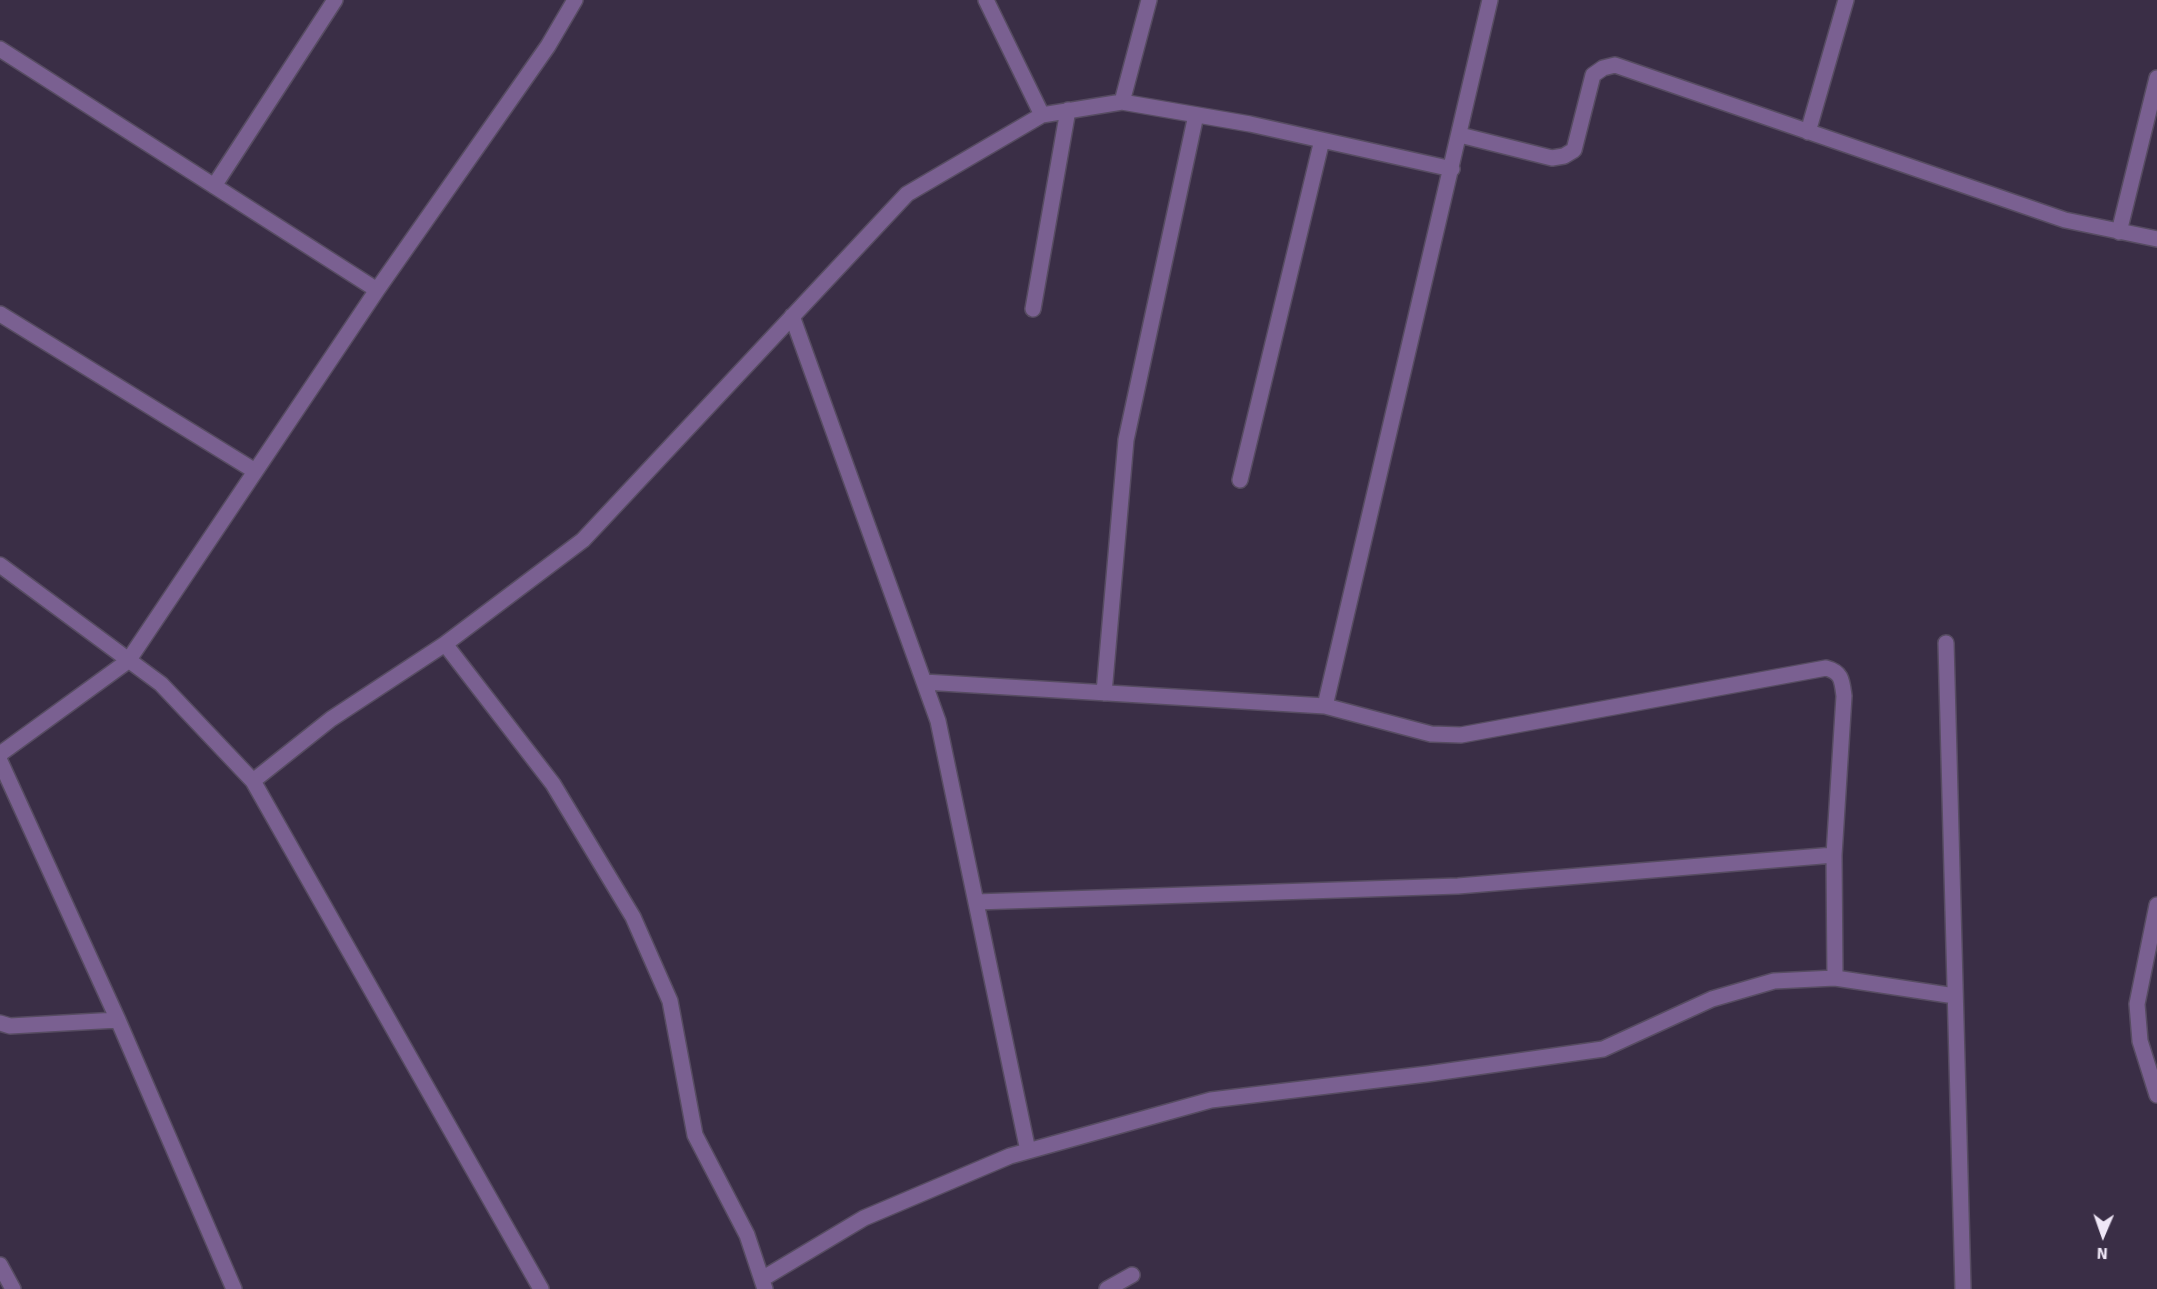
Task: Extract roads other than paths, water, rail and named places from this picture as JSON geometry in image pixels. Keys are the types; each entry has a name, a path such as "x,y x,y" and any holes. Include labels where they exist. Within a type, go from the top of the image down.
{"street":[{"path":"214,186 335,0"},
{"path":"0,754 128,661 377,290 548,46 575,0"},
{"path":"986,0 1042,115"},
{"path":"1122,102 1149,0"},
{"path":"1325,706 1490,0"},
{"path":"1808,132 1846,0"},
{"path":"0,49 377,290"},
{"path":"1460,135 1552,158 1564,156 1574,150 1593,75 1603,68 1616,65 2065,220 2157,239"},
{"path":"2119,232 2157,78"},
{"path":"253,781 331,719 445,644 583,540 907,194 1042,115 1122,102 1322,140 1452,169"},
{"path":"1033,309 1068,110"},
{"path":"1104,693 1126,440 1196,115"},
{"path":"1240,480 1322,140"},
{"path":"0,314 255,471"},
{"path":"792,316 938,721 1028,1151"},
{"path":"0,566 161,684 253,781 541,1289"},
{"path":"1946,643 1963,1289"},
{"path":"445,644 554,784 633,917 670,1001 695,1135 747,1234 763,1284 864,1218 1028,1151 1211,1100 1427,1074 1603,1049 1712,999 1774,981 1835,978 1956,996"},
{"path":"924,682 1325,706 1431,734 1461,735 1826,668 1836,670 1842,678 1844,696 1834,855 1835,978"},
{"path":"0,760 5,785 118,1020 234,1289"},
{"path":"976,902 1458,886 1834,855"},
{"path":"2157,905 2137,1004 2140,1041 2157,1095"},
{"path":"0,1023 10,1026 118,1020"},
{"path":"0,1265 13,1289"},
{"path":"1107,1289 1132,1275"}]}
